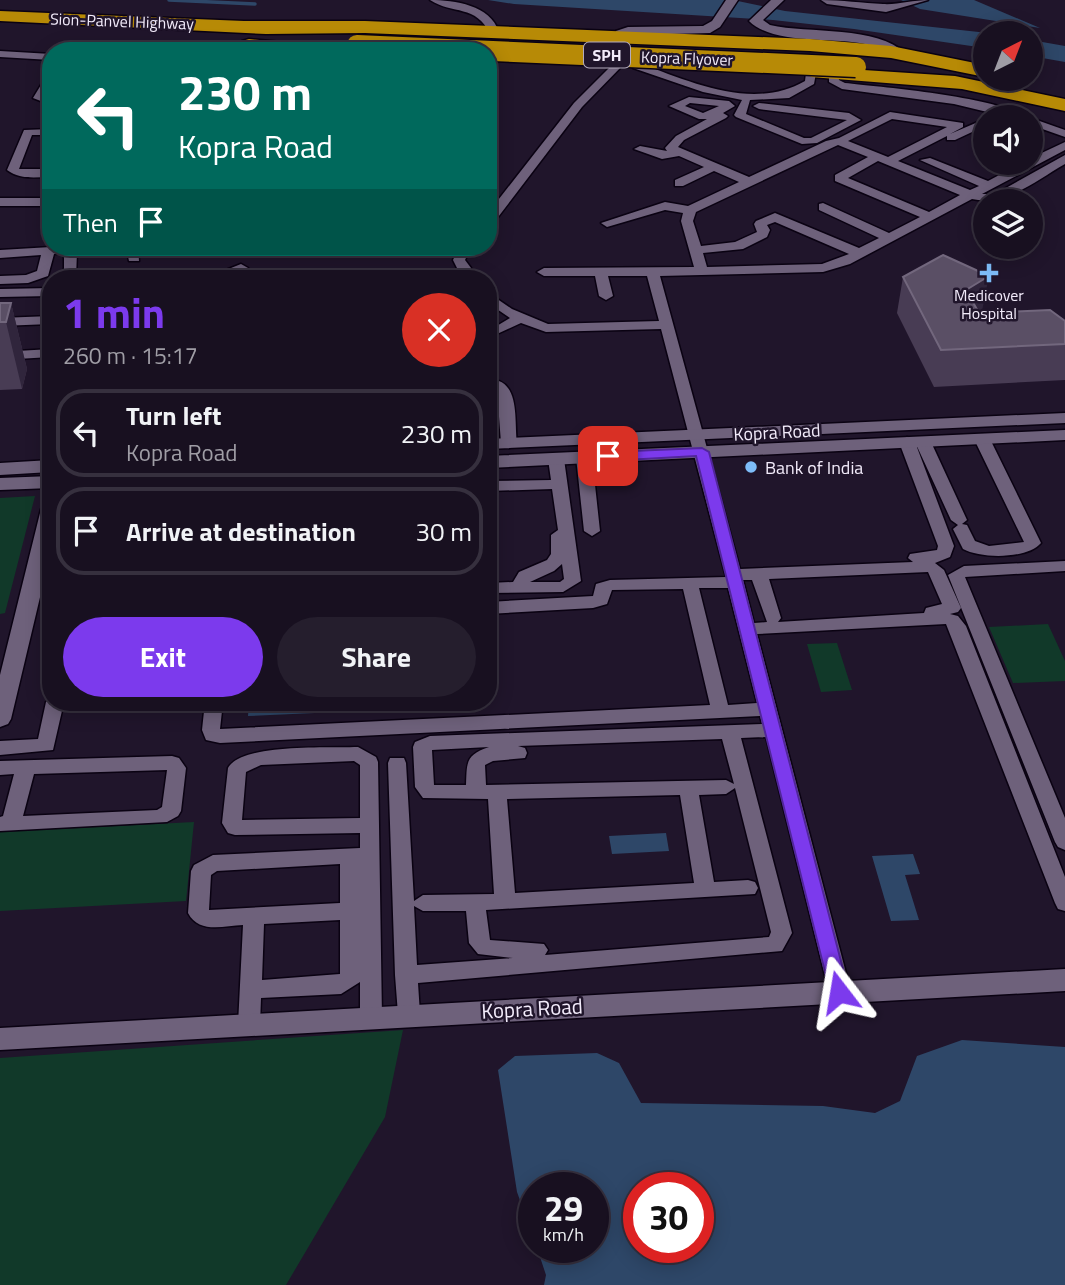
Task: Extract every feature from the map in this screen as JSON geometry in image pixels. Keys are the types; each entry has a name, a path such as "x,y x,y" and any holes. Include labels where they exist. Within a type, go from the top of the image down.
{"highway":[{"name":"Sion-Panvel Highway","path":"0,16 244,27"},
{"path":"244,27 365,27 810,44 900,54 973,74"},
{"name":"Kopra Flyover","path":"244,27 359,40 404,42"},
{"name":"Sion-Panvel Highway","path":"0,34 187,42"},
{"name":"Kopra Flyover","path":"296,42 359,40"},
{"name":"Kopra Flyover","path":"497,46 857,62 973,74"},
{"path":"497,60 624,63 834,75 973,75"},
{"path":"1043,83 1065,87"},
{"name":"SPH","path":"1024,91 1065,105"}],"street":[{"path":"435,0 485,15 493,21 494,32"},
{"path":"619,38 622,32 628,31 706,30 732,0"},
{"path":"778,0 755,21 758,24 778,30 886,8 902,2"},
{"path":"827,0 834,18 900,54"},
{"path":"865,0 922,0"},
{"path":"0,54 42,56"},
{"path":"497,210 578,105 624,63 681,84 759,97 783,96 810,82 811,73"},
{"path":"834,75 834,82 842,86 934,97 973,107"},
{"path":"746,102 739,113 742,116 802,141 831,138 890,116 959,125"},
{"path":"607,223 665,206 690,210 810,152 855,118 759,106"},
{"path":"800,111 790,130 806,136 831,138 890,159 971,195 990,199 999,197 1065,159"},
{"path":"749,183 671,148 673,142 719,114 810,152"},
{"path":"890,159 973,121"},
{"path":"1043,126 1065,134"},
{"path":"929,216 839,178 973,127"},
{"path":"42,132 31,131 26,134 13,170 21,174 42,173"},
{"path":"831,138 890,159 926,162 988,185"},
{"path":"544,272 702,272 823,268 859,253 1065,145"},
{"path":"640,149 662,155 679,152"},
{"path":"890,159 925,186"},
{"path":"679,183 714,167"},
{"path":"0,181 42,180"},
{"path":"0,202 42,202"},
{"path":"823,207 888,237"},
{"path":"690,210 687,221 702,272"},
{"path":"696,250 738,246 764,232 760,224 775,217 859,253"},
{"path":"0,254 42,251"},
{"path":"235,270 241,268"},
{"path":"601,272 606,296"},
{"path":"652,272 700,444 839,992"},
{"path":"0,280 38,276 42,273"},
{"path":"0,293 42,292"},
{"path":"497,304 520,318 552,329 665,325"},
{"path":"497,330 520,318"},
{"path":"0,322 42,324"},
{"path":"0,356 42,353"},
{"path":"497,383 504,389 509,443"},
{"path":"497,419 508,418"},
{"name":"Kopra Road","path":"497,462 1065,418"},
{"name":"Kopra Road","path":"497,444 915,442 1065,435"},
{"path":"915,442 960,524 967,543 976,548 1028,547 1033,543 982,439"},
{"path":"497,607 593,602 601,600 602,588 610,584 690,584 733,574 934,558 944,553 946,546 915,442"},
{"path":"584,457 592,531"},
{"path":"497,588 563,587 573,581 556,459"},
{"path":"0,469 42,467"},
{"path":"0,484 42,482"},
{"path":"497,486 560,484"},
{"path":"518,587 525,576 548,568 558,561 558,525"},
{"path":"1065,566 964,571 956,575 1065,842"},
{"path":"733,574 931,567 936,570 951,605 951,608 945,611 772,618 746,624"},
{"path":"759,574 772,618"},
{"path":"690,584 720,711"},
{"path":"0,719 6,666 41,590"},
{"path":"746,624 943,618 953,620 1065,902"},
{"path":"213,711 211,730 213,735 220,736 767,709"},
{"path":"0,748 50,745 54,711"},
{"path":"726,787 430,793 425,787 422,747 430,743 773,730"},
{"path":"406,968 775,944 782,933 721,732"},
{"path":"505,902 487,792 475,762 490,754 518,752"},
{"path":"250,990 341,985 347,982 352,974 351,911 370,825 369,762 358,754 258,758 237,768 232,823 235,828 370,825"},
{"path":"0,768 173,763 177,768 173,805 171,811 160,817 5,823 26,768"},
{"path":"397,763 409,1014"},
{"path":"688,788 705,890"},
{"path":"351,911 204,919 200,917 203,868 213,863 364,853"},
{"path":"364,853 371,1018"},
{"path":"423,903 505,902 748,888"},
{"path":"475,902 480,943 485,948 537,950"},
{"path":"249,1025 254,916"},
{"name":"Kopra Road","path":"0,1039 409,1014 1065,980"}],"green space":[{"path":"35,496 5,613 0,614 0,498"},
{"path":"1048,624 1065,661 1065,681 1013,683 989,627"},
{"path":"837,643 852,690 821,692 807,644"},
{"path":"194,822 186,901 0,911 0,832"},
{"path":"403,1030 385,1117 286,1285 0,1285 0,1058"}],"water":[{"path":"488,0 733,0 785,11 973,31 973,46 773,20 514,4"},
{"path":"901,0 974,0 1024,21 996,21 920,9"},
{"path":"1043,42 1065,46 1065,62 1043,58"},
{"path":"248,711 337,711 337,712 248,716"},
{"path":"666,833 669,851 612,854 609,836"},
{"path":"913,854 920,874 905,875 919,920 891,921 872,856"},
{"path":"962,1040 1065,1047 1065,1285 544,1285 546,1275 542,1263 609,1263 609,1172 518,1172 518,1195 498,1070 515,1056 597,1053 619,1063 641,1103 823,1106 875,1113 900,1101 917,1056"}],"building":[{"path":"943,255 989,276 966,290 979,313 1050,310 1065,321 1065,344 941,350 903,277"},
{"path":"0,303 11,303 6,322 0,322"}],"waterway":[{"path":"169,0 255,4"}],"place":[{"name":"Medicover Hospital","path":"989,273"},
{"name":"Bank of India","path":"751,467"}],"route":[{"path":"608,456 702,452 839,992"}]}
